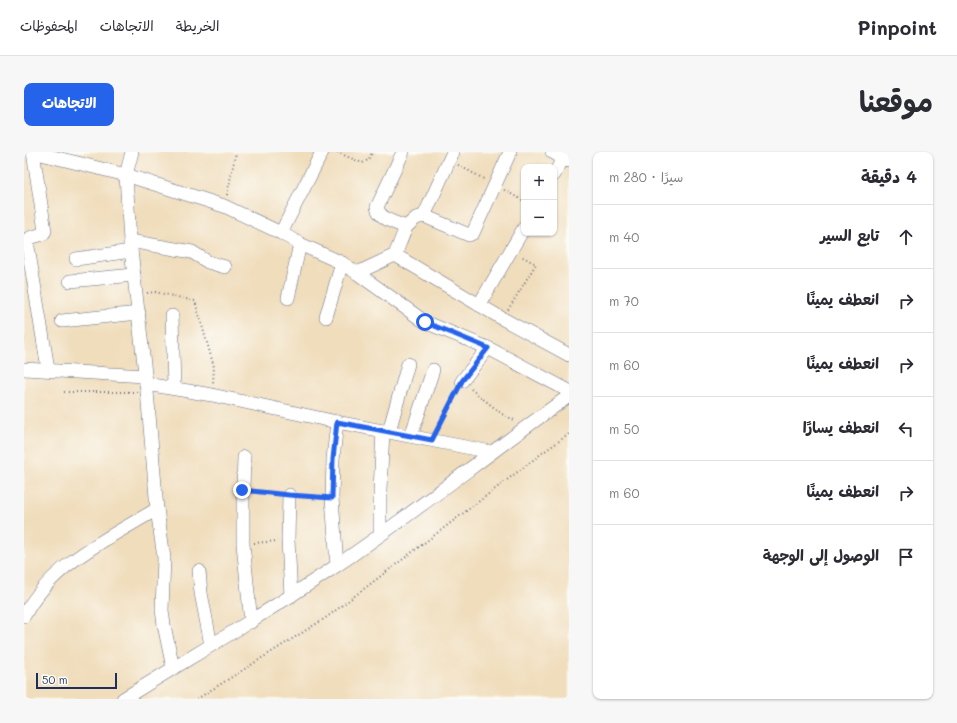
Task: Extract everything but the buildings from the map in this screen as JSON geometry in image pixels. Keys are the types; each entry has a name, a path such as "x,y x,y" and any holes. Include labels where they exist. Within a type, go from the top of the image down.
{"street":[{"path":"48,369 27,241 30,238 43,234 45,231 33,152 126,175 224,206 342,263 425,322 488,348 569,391"},
{"path":"132,152 126,175 130,246 139,313 157,509 164,558 162,610 173,668"},
{"path":"281,233 322,152"},
{"path":"403,152 377,206 378,211 383,216 406,227"},
{"path":"357,273 395,255 406,227 413,219 424,216 469,235 475,232 510,152"},
{"path":"424,216 451,156"},
{"path":"557,167 561,157"},
{"path":"479,305 521,234"},
{"path":"288,298 300,244"},
{"path":"76,259 130,246 192,252 208,262 225,267"},
{"path":"395,255 503,319 568,351"},
{"path":"326,317 342,263"},
{"path":"70,281 134,275"},
{"path":"62,321 139,313"},
{"path":"172,316 174,388"},
{"path":"462,381 488,348"},
{"path":"380,534 380,490 386,431 408,364"},
{"path":"24,369 48,369 174,388 491,452"},
{"path":"411,436 433,370"},
{"path":"123,699 251,622 337,565 569,396"},
{"path":"337,422 333,459 332,498 337,565"},
{"path":"244,457 242,490 243,544 251,622"},
{"path":"289,495 288,540 291,596"},
{"path":"24,616 31,602 53,577 69,563 157,509"},
{"path":"199,570 201,593 212,645"}],"path":[{"path":"224,206 236,152"},
{"path":"336,152 362,163 366,162 370,158 372,152"},
{"path":"451,156 522,200"},
{"path":"503,319 536,264 511,252"},
{"path":"136,294 155,292 195,301 214,367 212,395"},
{"path":"432,440 462,381 502,414 527,426"},
{"path":"64,392 123,392 146,384"},
{"path":"197,699 327,617 569,434"},
{"path":"242,490 332,498"},
{"path":"243,544 288,540"}],"route":[{"path":"242,490 332,498 333,459 337,422 432,440 462,381 488,348 425,322"}]}
